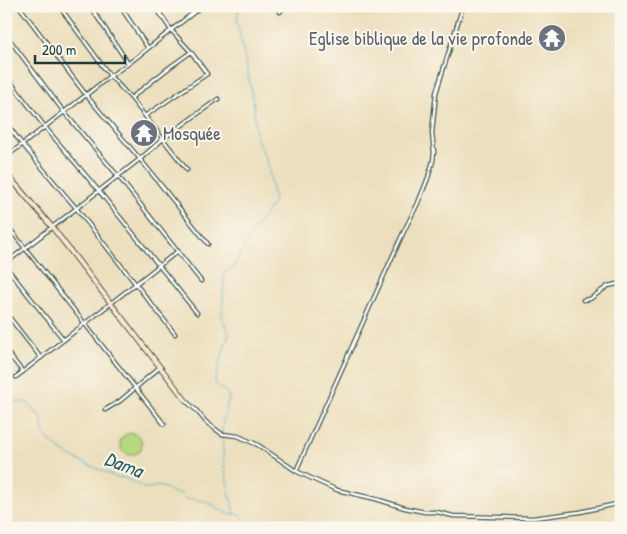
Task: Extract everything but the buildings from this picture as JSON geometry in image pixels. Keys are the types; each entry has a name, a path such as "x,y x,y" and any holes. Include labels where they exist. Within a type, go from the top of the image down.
{"street":[{"path":"6,11 11,6"},
{"path":"19,6 86,96 140,159 208,244"},
{"path":"67,6 60,8 110,76 131,98 187,170"},
{"path":"90,6 128,64"},
{"path":"120,6 148,48"},
{"path":"145,116 207,74 191,52 171,30 155,6"},
{"path":"191,6 193,13"},
{"path":"6,157 202,6"},
{"path":"280,12 286,6"},
{"path":"296,471 428,178 434,152 432,133 436,93 463,6"},
{"path":"6,35 64,112 118,176 201,281"},
{"path":"131,98 191,52"},
{"path":"6,76 196,313"},
{"path":"6,263 163,139 218,99"},
{"path":"6,123 175,334"},
{"path":"6,173 52,228 187,402 206,422 222,434 238,436 258,445 296,471 324,485 346,493 425,512 453,516 542,518 580,512 621,502"},
{"path":"6,224 164,424"},
{"path":"16,377 178,251"},
{"path":"6,267 64,340"},
{"path":"582,300 590,300 608,286 621,283"},
{"path":"6,313 41,358"},
{"path":"6,350 23,372"},
{"path":"105,410 116,404 160,367"}],"green space":[{"path":"131,433 139,436 142,444 139,452 131,455 123,452 120,444 123,436"}],"waterway":[{"path":"234,514 224,466 222,434 229,398 228,394 220,388 215,379 229,333 222,319 224,273 234,267 251,233 274,202 268,164 256,137 254,104 237,21 239,6"},
{"name":"Dama","path":"6,399 29,404 41,416 45,435 52,443 77,460 115,477 123,477 145,488 157,486 180,493 184,498 191,500 193,498 209,503 229,514 241,515 250,524 250,528"}],"place":[{"name":"Eglise biblique de la vie profonde","path":"552,38"},
{"name":"Mosquée","path":"144,133"}]}
